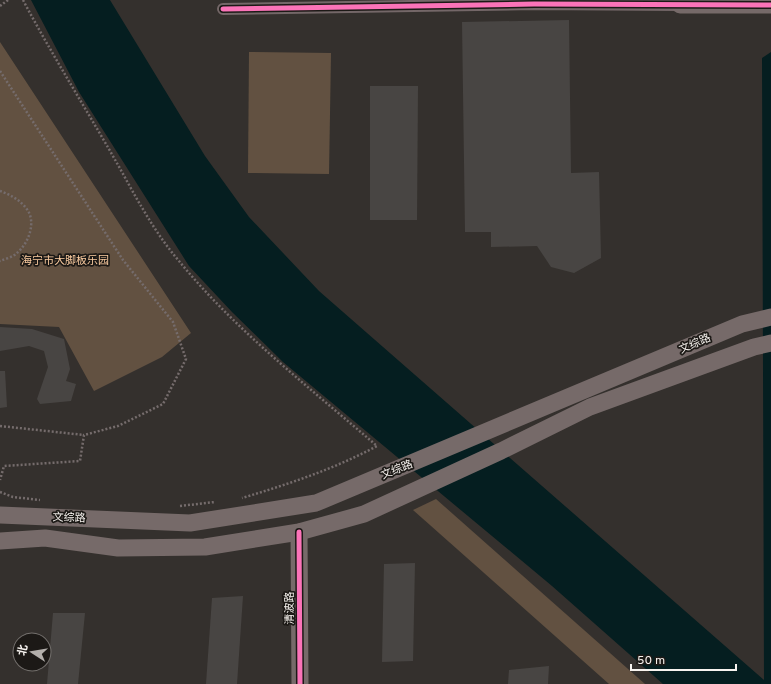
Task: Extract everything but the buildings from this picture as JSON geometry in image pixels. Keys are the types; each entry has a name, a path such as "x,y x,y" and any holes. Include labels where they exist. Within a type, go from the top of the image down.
{"main road":[{"path":"674,3 766,5"},
{"name":"文综路","path":"0,516 190,522 316,503 742,324 771,317"},
{"path":"0,541 45,538 118,548 205,547 299,532 364,514 411,491 501,451 590,407 754,347 771,343"},
{"name":"清波路","path":"299,532 300,684"}],"street":[{"path":"223,9 327,4 535,2 674,3"}],"path":[{"path":"0,6 8,0"},
{"path":"23,0 49,50 150,221 178,260 205,291 254,338 377,446 336,466 288,484 236,500"},
{"path":"0,71 123,260 173,322 186,359 163,404 118,426 84,436 0,426"},
{"path":"0,190 10,195 27,208 32,221 29,236 18,253 0,261"},
{"path":"0,480 4,466 80,461 84,436"},
{"path":"0,492 13,497 48,501"},
{"path":"175,507 221,501"}],"green space":[{"name":"海宁市大脚板乐园","path":"0,42 191,333 162,357 94,391 59,327 0,324"},
{"path":"249,52 331,53 329,174 248,173"},
{"path":"436,499 645,684 609,684 413,510"}],"water":[{"path":"31,0 110,0 205,156 249,217 319,291 764,680 762,58 771,52 771,684 663,684 552,586 283,362 232,312 189,266 79,92"}],"cycle path":[{"path":"223,9 534,4 771,5"},
{"path":"299,532 300,684"}]}
